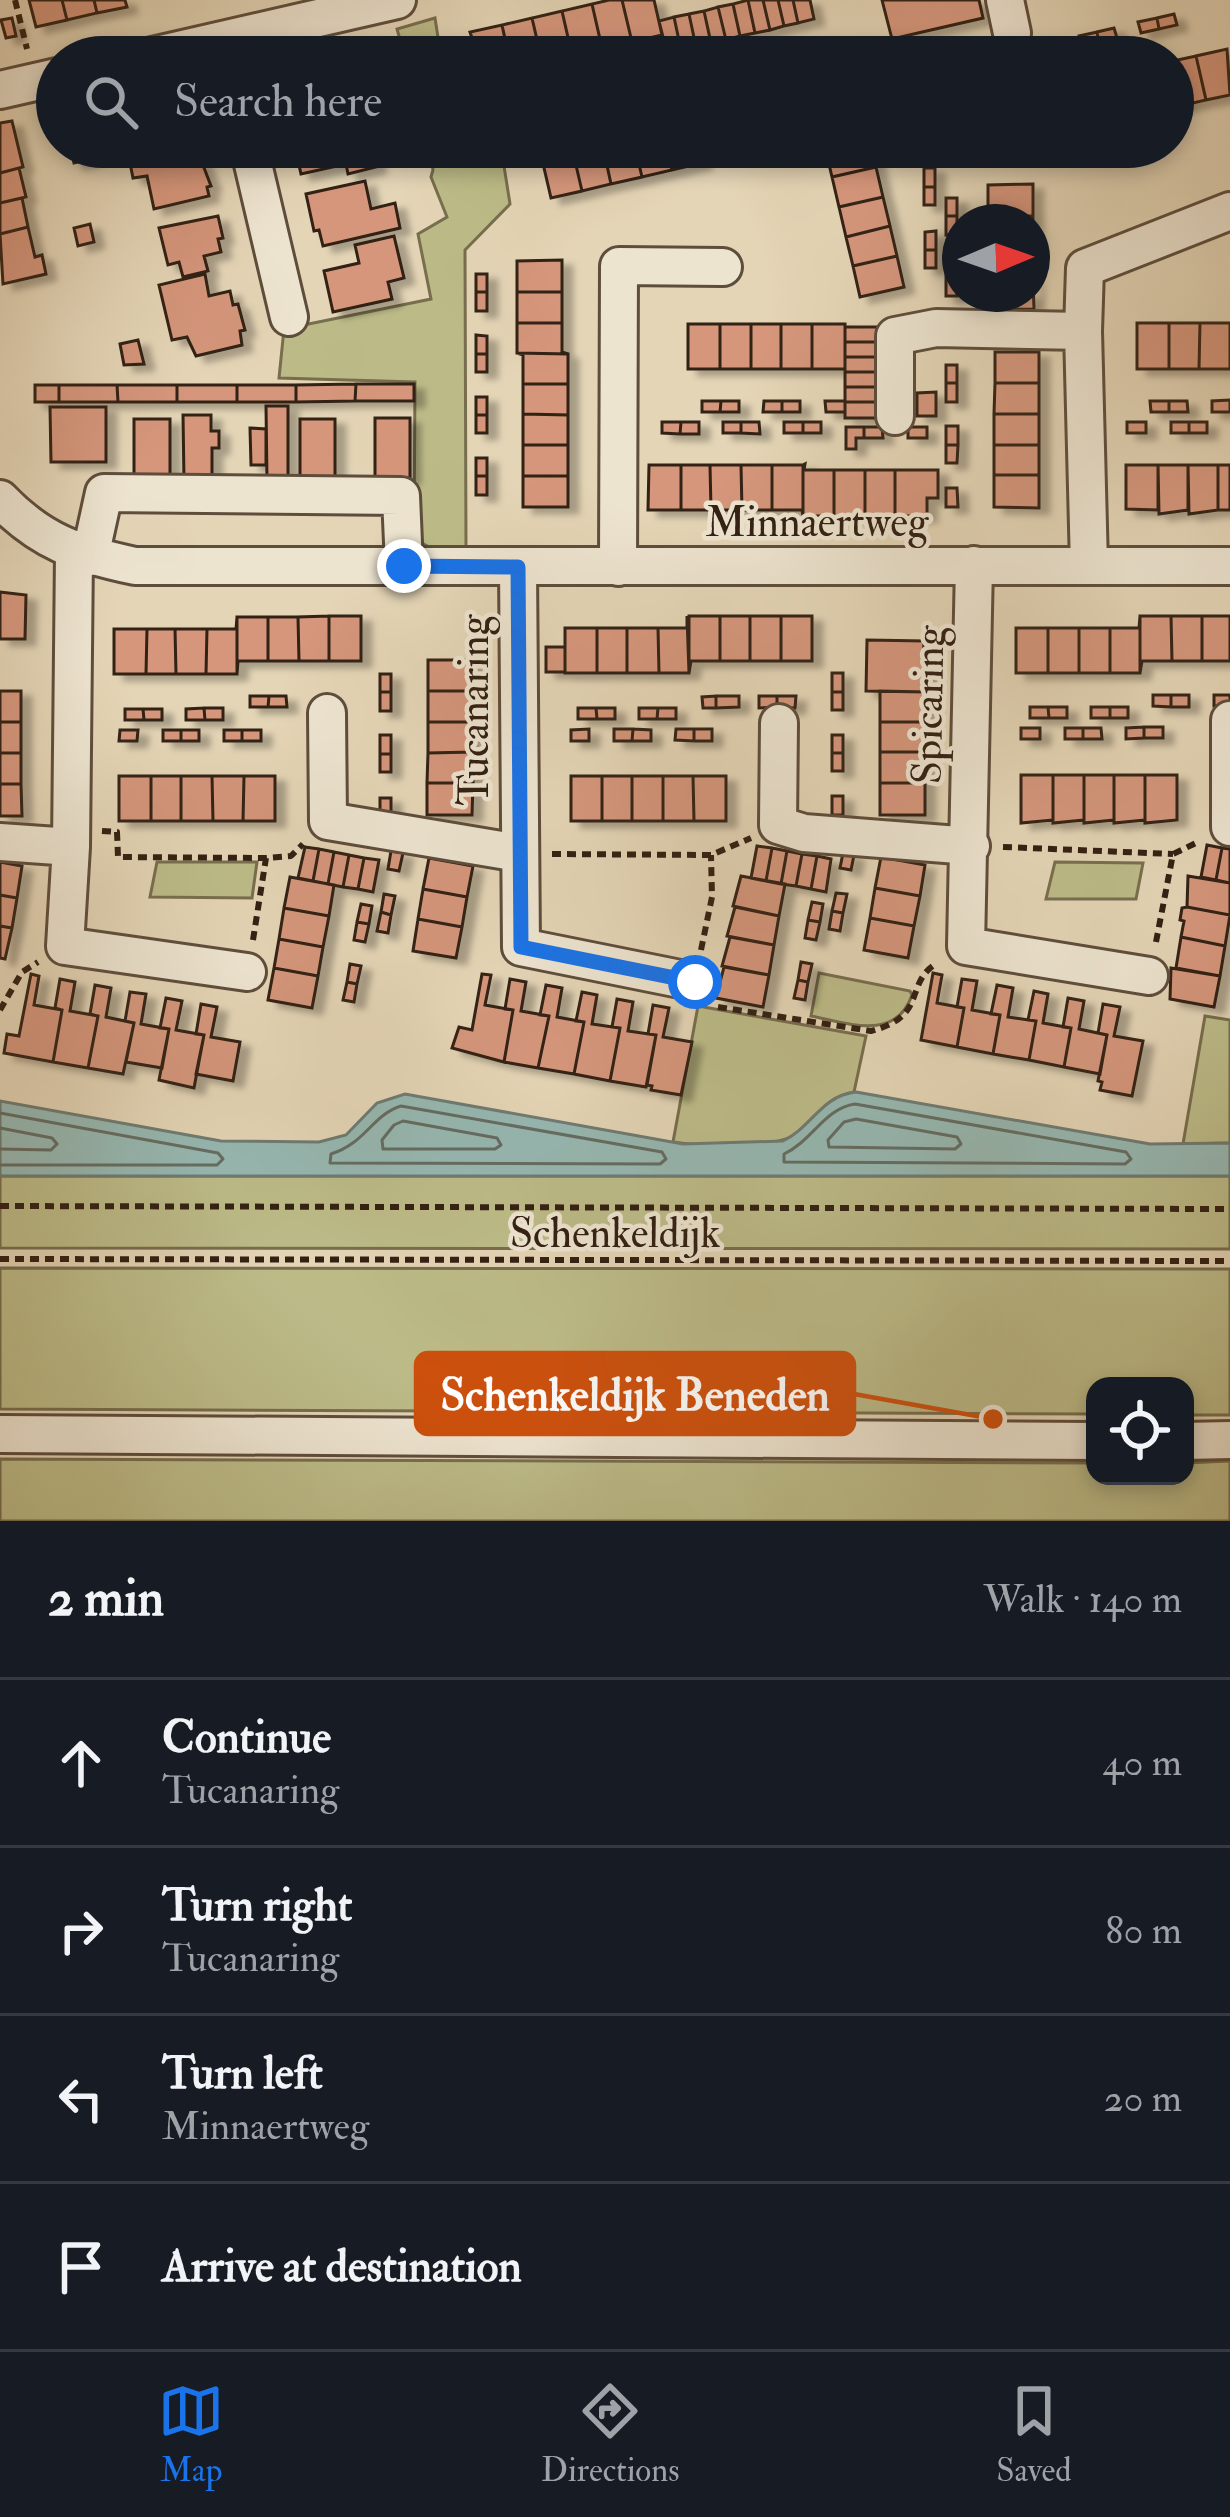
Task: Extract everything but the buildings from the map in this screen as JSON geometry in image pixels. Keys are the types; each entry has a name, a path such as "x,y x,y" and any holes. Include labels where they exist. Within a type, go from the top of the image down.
{"street":[{"path":"267,36 373,3"},
{"path":"254,168 289,317"},
{"path":"1089,566 1085,268 1230,211"},
{"path":"618,567 619,266 723,266"},
{"path":"895,416 895,336 936,328 1083,331"},
{"path":"247,972 65,946 82,555 104,493 400,496 404,566"},
{"name":"Minnaertweg","path":"0,499 21,522 82,555 135,566 1230,566"},
{"name":"Spicaring","path":"966,946 974,565"},
{"name":"Tucanaring","path":"518,567 521,947 695,982"},
{"path":"327,713 328,821"},
{"path":"1230,720 1230,827"},
{"name":"Spicaring","path":"779,723 778,825 804,833 970,846"},
{"name":"Tucanaring","path":"328,821 519,853"},
{"path":"0,842 71,839"},
{"path":"966,946 1149,976"},
{"path":"0,1434 1086,1441"},
{"path":"1194,1441 1230,1440"}],"path":[{"path":"15,0 30,83"},
{"path":"71,839 116,832 118,857 266,858 291,856 328,821"},
{"path":"970,846 1173,854 1230,827"},
{"name":"Tucanaring","path":"519,853 711,855 712,897 695,982"},
{"path":"1149,976 1173,854"},
{"path":"247,972 266,858"},
{"path":"0,1010 22,972 65,946"},
{"path":"695,982 692,1002 872,1031 894,1025 908,1013 927,969 966,946"},
{"path":"0,1206 1230,1209"},
{"name":"Schenkeldijk","path":"0,1259 1230,1261"}],"shaded area":[{"path":"435,18 438,36 399,36 397,29"},
{"path":"504,168 510,204 465,250 466,549 431,548 414,539 415,382 279,378 284,329 431,299 418,234 447,217 431,177 433,170"},
{"path":"157,862 257,862 252,898 150,897"},
{"path":"1055,862 1143,863 1136,899 1046,899"},
{"path":"819,973 912,995 905,1010 883,1024 855,1025 811,1016"},
{"path":"698,1006 866,1036 854,1092 828,1103 794,1135 770,1143 673,1142"},
{"path":"1205,1016 1230,1020 1230,1143 1183,1144"},
{"path":"0,1176 1230,1176 1230,1249 0,1248"},
{"path":"0,1268 1230,1269 1230,1415 1194,1415 1194,1377 1086,1377 1086,1414 0,1409"},
{"path":"0,1459 1086,1463 1086,1485 1194,1485 1194,1463 1230,1461 1230,1521 0,1521"}],"water":[{"path":"856,1092 1150,1144 1230,1143 1230,1176 0,1176 0,1101 221,1141 319,1142 346,1135 377,1103 405,1094 683,1144 783,1141 834,1099"}],"place":[{"name":"Schenkeldijk Beneden","path":"993,1419"}],"route":[{"path":"404,566 518,567 521,947 695,982"}]}
